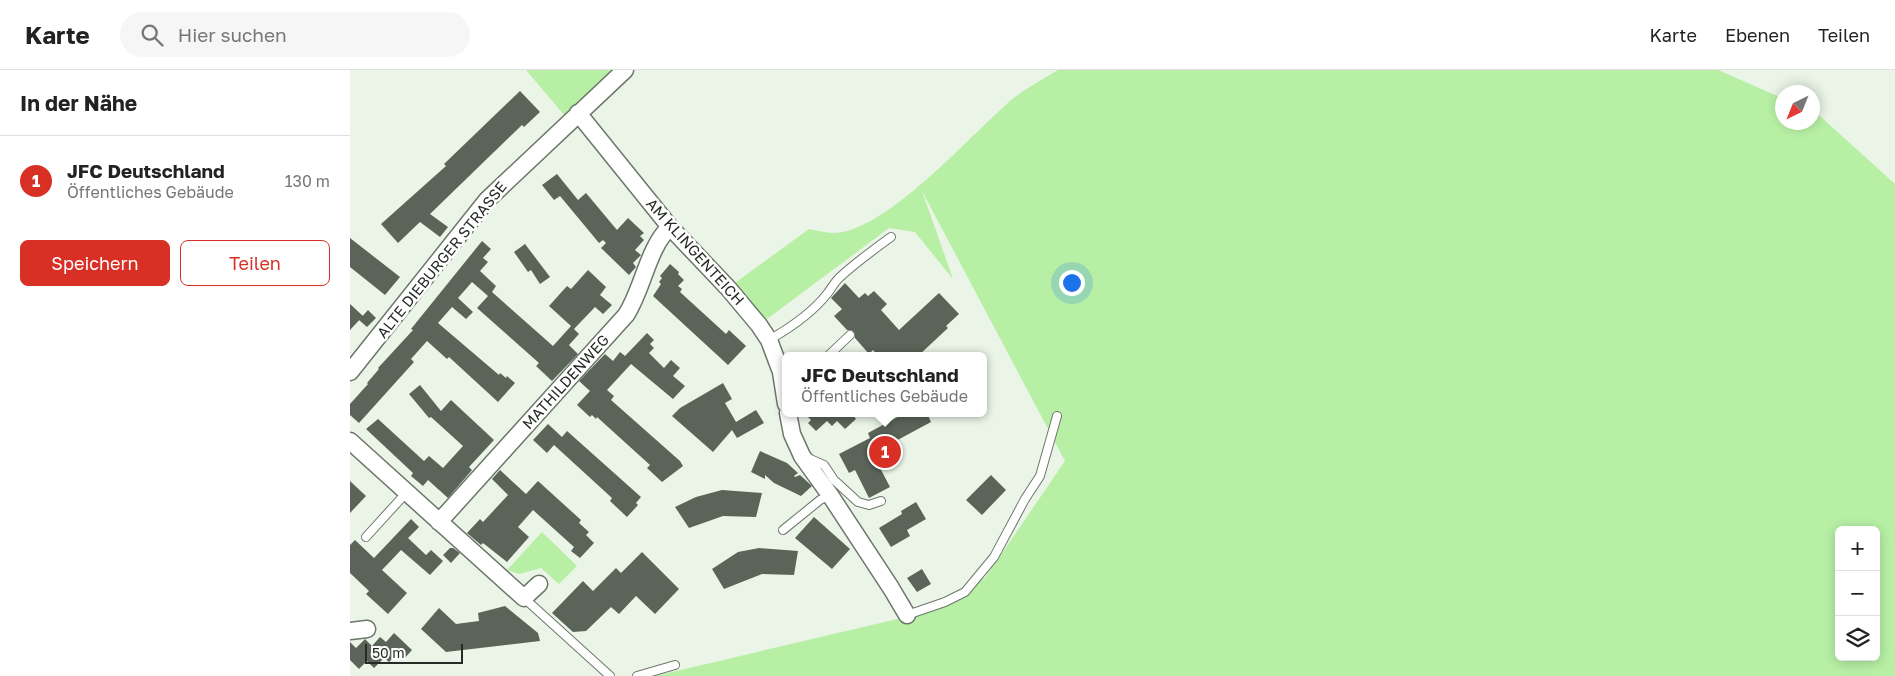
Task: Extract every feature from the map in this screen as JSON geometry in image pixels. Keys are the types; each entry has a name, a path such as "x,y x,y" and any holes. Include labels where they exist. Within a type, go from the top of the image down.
{"street":[{"name":"ALTE DIEBURGER STRASSE","path":"350,372 487,200 625,70"},
{"name":"AM KLINGENTEICH","path":"578,113 670,227 728,288 760,326 769,340 782,369"},
{"name":"MATHILDENWEG","path":"439,522 626,315 638,293 658,242 663,233 670,227"},
{"path":"789,417 792,434 802,456 830,494 907,615"},
{"path":"350,441 524,598 539,584"},
{"path":"350,631 367,629"}],"lane":[{"path":"769,340 801,318 827,294 836,280 855,263 891,237"},
{"path":"832,352 850,335"},
{"path":"907,615 946,602 965,592 989,563 1040,476 1057,416"},
{"path":"802,456 824,465 834,480 858,502 869,506 881,501"},
{"path":"366,538 407,492"},
{"path":"783,530 830,494"},
{"path":"524,598 610,676"},
{"path":"637,676 675,665"}],"green space":[{"path":"526,70 625,70 570,122"},
{"path":"1058,70 1718,70 1775,95 1775,130 1820,130 1821,117 1895,184 1895,676 655,676 906,617 985,578 1065,461 922,191 953,279 915,232 889,228 759,325 728,288 809,229 836,233 857,228 880,216 928,179 1010,101"},
{"path":"542,532 577,566 559,584 541,568 519,574 507,570"}],"building":[{"path":"520,91 540,112 524,127 522,125 430,214 448,227 440,237 420,222 398,243 381,224 446,166 444,164"},
{"path":"557,174 578,200 586,193 617,230 628,218 644,233 640,236 644,240 635,250 641,255 633,263 636,267 629,275 601,248 606,243 603,240 599,243 560,196 554,200 542,185"},
{"path":"350,238 400,277 385,295 350,267"},
{"path":"482,241 491,249 483,258 488,262 480,271 496,286 492,292 553,346 571,326 549,306 567,286 571,289 588,270 606,287 600,295 612,305 603,314 595,307 574,329 579,334 569,345 578,354 552,381 536,366 539,363 477,308 488,296 472,282 458,298 473,312 466,319 452,307 438,323 499,375 500,373 506,378 507,376 515,383 498,402 449,357 447,359 427,341 411,359 414,362 359,423 350,415 350,404 368,384 378,368 413,330 411,329"},
{"path":"525,244 550,277 540,284 531,270 528,272 514,252"},
{"path":"670,264 679,272 678,274 684,280 678,286 682,289 680,292 726,334 729,330 746,346 728,365 653,296 661,284 659,282 662,278 660,276"},
{"path":"845,283 859,298 865,293 868,296 874,291 887,304 881,310 899,330 939,293 959,314 946,326 948,328 922,352 875,352 873,350 867,352 855,338 854,332 847,330 834,316 842,309 831,298"},
{"path":"350,304 363,316 350,330"},
{"path":"368,310 376,318 367,327 359,320"},
{"path":"647,333 654,340 650,344 654,348 649,353 664,368 671,360 680,368 673,376 685,386 673,399 631,364 607,390 614,396 611,400 680,461 683,466 662,482 647,468 650,465 597,417 596,419 592,415 590,417 577,405 590,391 579,381 605,354 613,361 620,352 625,356"},
{"path":"723,383 732,399 725,403 736,422 756,410 764,423 737,438 732,430 713,452 672,416 680,408"},
{"path":"420,385 441,411 451,400 494,440 469,467 472,470 448,498 428,480 423,486 411,476 413,473 366,429 378,419 424,461 429,456 443,468 463,446 431,417 429,418 409,394"},
{"path":"808,417 854,417 856,419 845,429 837,421 832,426 827,421 816,431 808,423 811,420"},
{"path":"898,417 929,417 931,422 892,443 898,454 878,464 890,487 869,498 855,470 849,473 839,454 870,438 868,433"},
{"path":"548,424 562,437 567,431 641,497 636,503 638,505 627,517 610,501 612,498 554,445 547,453 533,440"},
{"path":"760,451 787,463 798,473 795,477 800,475 812,486 801,496 774,483 765,475 765,479 751,472"},
{"path":"500,470 526,494 538,481 581,520 579,523 589,532 586,535 594,543 580,558 571,551 574,547 533,510 518,527 529,537 507,562 483,543 481,545 467,533 480,519 483,522 508,495 492,479"},
{"path":"991,475 1006,490 982,515 966,500"},
{"path":"350,481 366,496 350,513"},
{"path":"722,490 762,493 756,517 723,516 689,528 675,507 696,497"},
{"path":"916,502 926,519 907,530 910,536 891,547 879,528 902,514 901,511"},
{"path":"814,517 850,549 832,569 795,538"},
{"path":"411,519 419,527 408,538 426,555 431,550 443,561 430,575 401,550 382,570 407,593 388,614 366,594 369,591 350,573 350,545 355,540 374,558"},
{"path":"450,548 460,553 451,563 443,555"},
{"path":"759,548 798,551 794,575 762,574 724,589 712,569 738,552"},
{"path":"642,552 679,589 655,614 636,596 619,614 611,607 586,631 573,632 552,613 583,581 593,591 616,568 621,573"},
{"path":"922,569 931,584 917,592 907,578"},
{"path":"505,606 538,633 540,641 446,652 421,629 439,608 456,624 479,621 478,613"},
{"path":"394,633 412,650 403,660 397,654 389,662 384,658 374,668 367,661 359,669 350,660 350,642 356,648 365,639 372,646 380,637 386,642"}],"place":[{"name":"JFC Deutschland","path":"885,452"}]}
